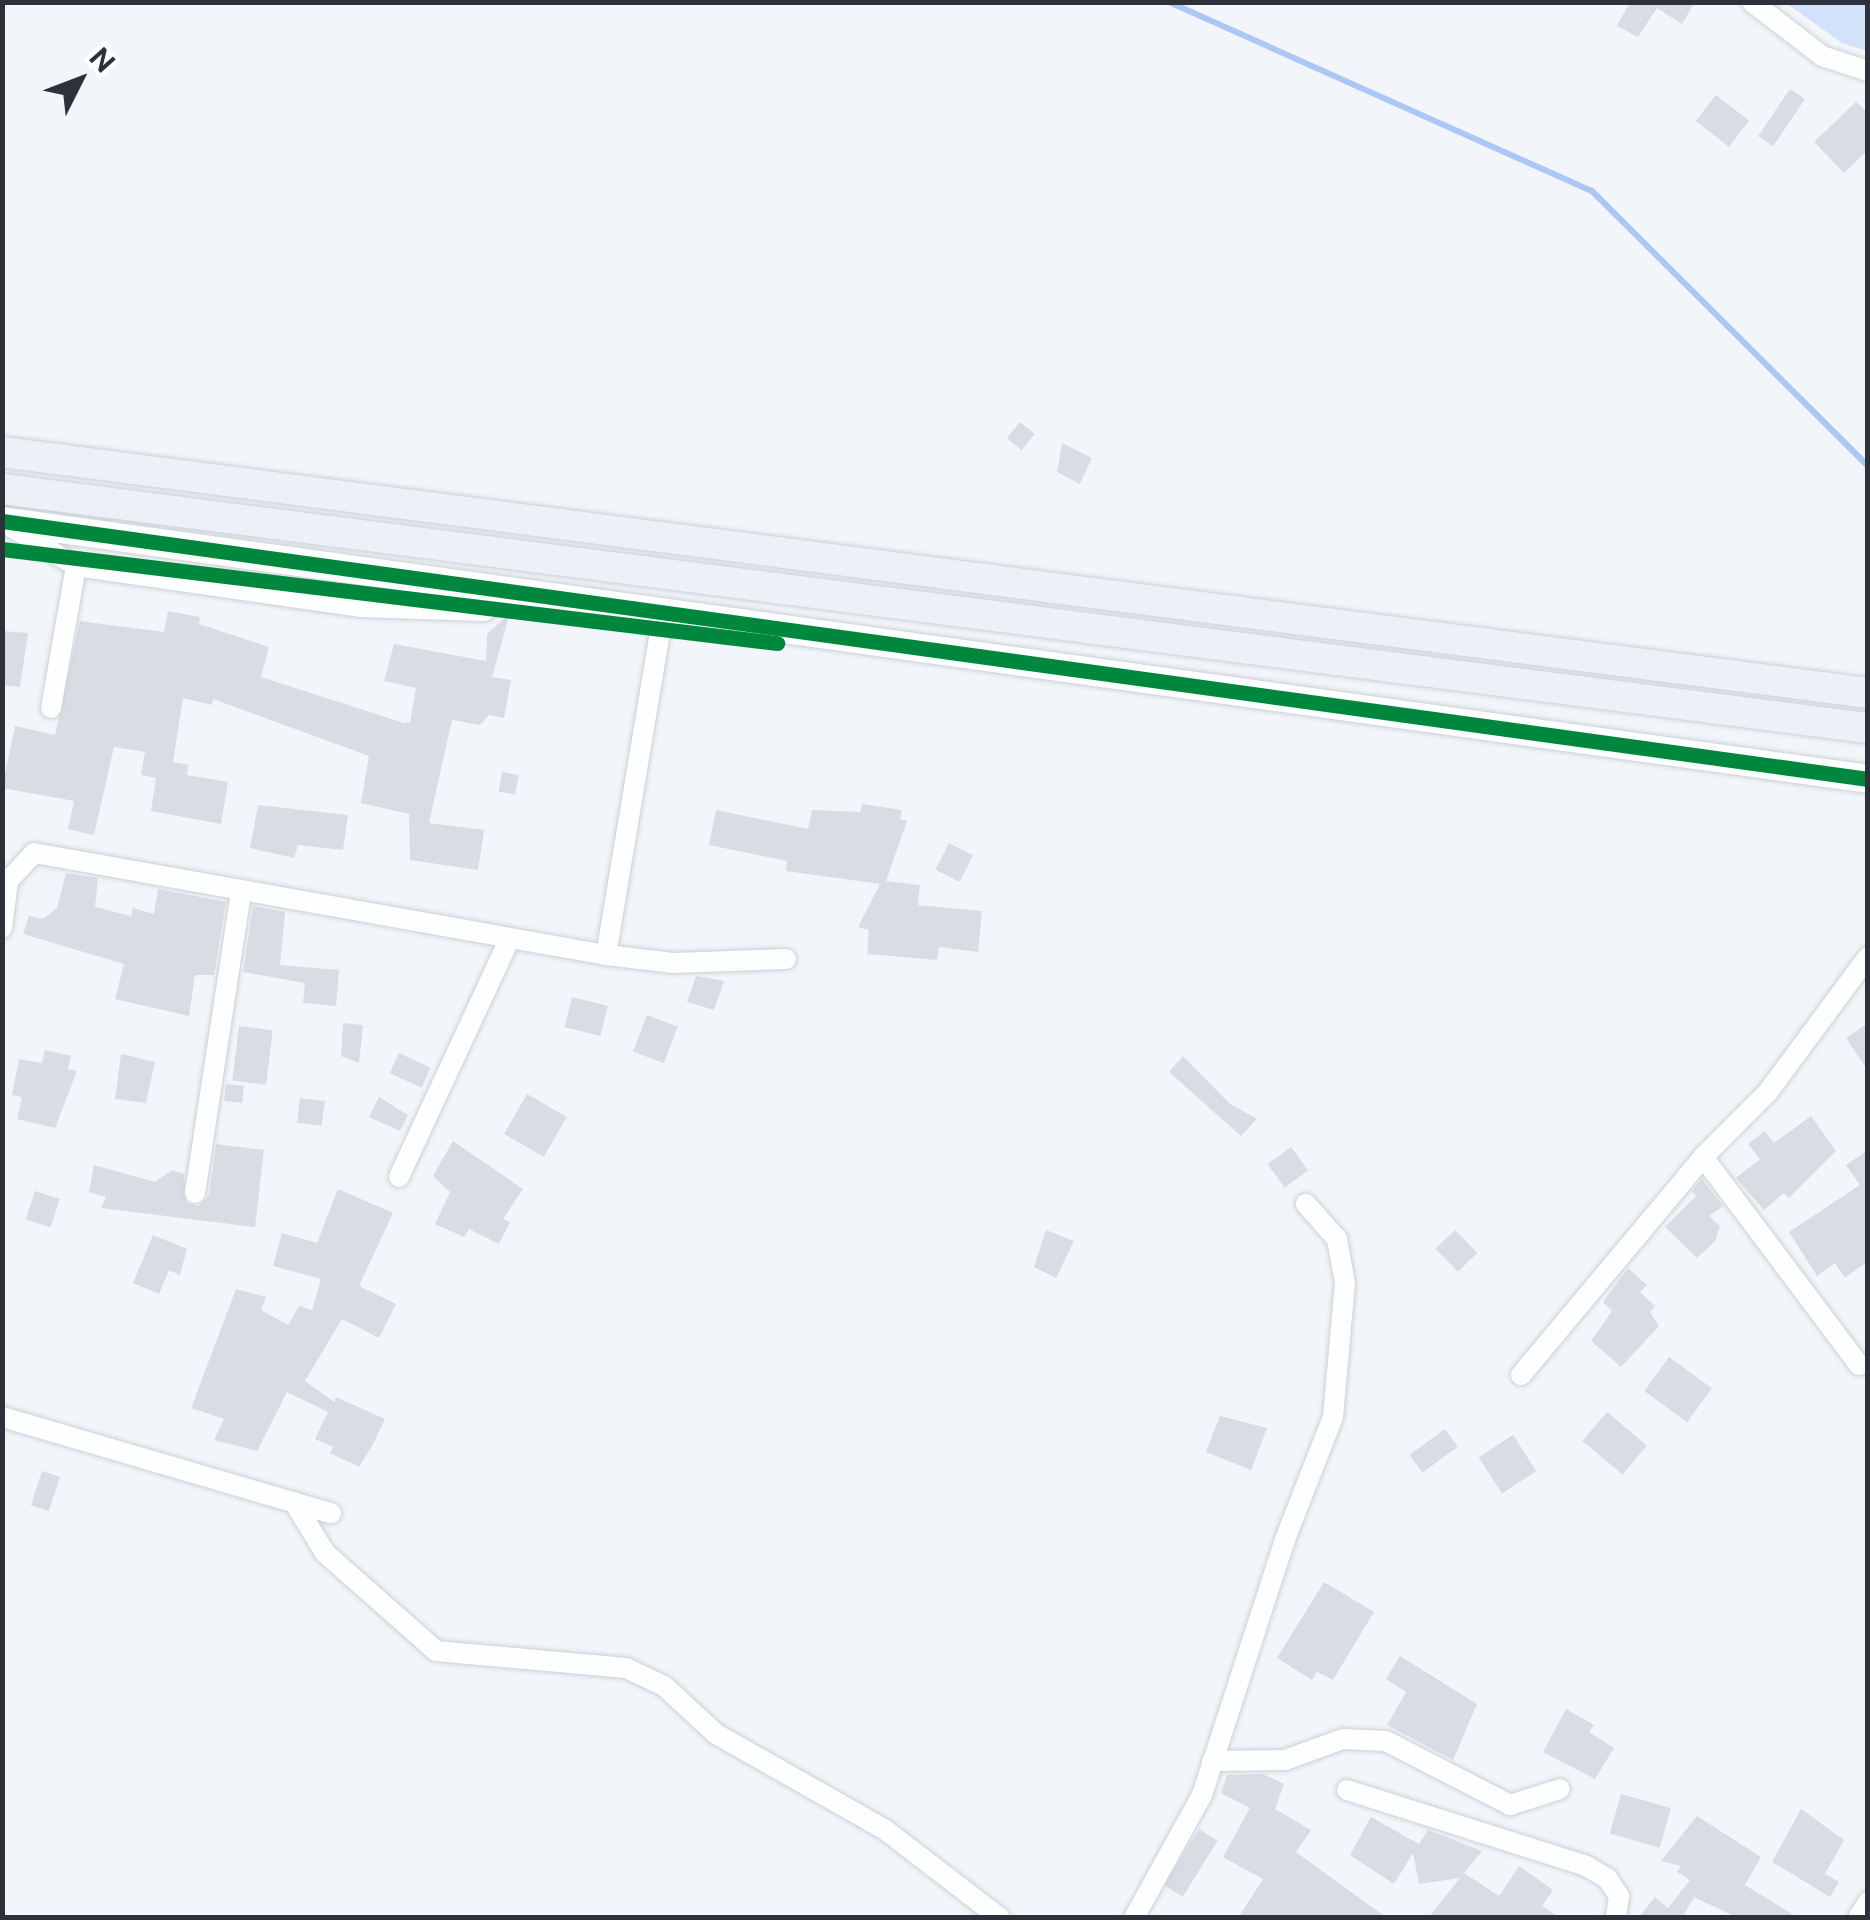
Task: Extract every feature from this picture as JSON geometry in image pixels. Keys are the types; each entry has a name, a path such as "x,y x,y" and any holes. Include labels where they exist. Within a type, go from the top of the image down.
{"main road":[{"path":"2,452 1868,693"},
{"path":"2,489 1868,728"}],"street":[{"path":"1752,2 1822,56 1868,70"},
{"path":"2,521 76,566 360,606 484,611 521,592"},
{"path":"2,521 1855,778 1868,796"},
{"path":"50,708 76,566"},
{"path":"360,606 367,572"},
{"path":"606,955 664,610"},
{"path":"2,928 8,881 34,853 241,893 606,955 674,963 786,959"},
{"path":"195,1193 241,893"},
{"path":"398,1177 509,940"},
{"path":"1521,1375 1703,1157 1779,1078 1868,956"},
{"path":"1703,1157 1859,1364"},
{"path":"1134,1918 1202,1795 1284,1542 1334,1417 1344,1283 1337,1239 1306,1204"},
{"path":"2,1417 330,1512"},
{"path":"294,1502 325,1553 436,1651 626,1668 664,1686 716,1734 884,1830 1000,1918"},
{"path":"1212,1761 1286,1760 1343,1739 1386,1741 1454,1782 1510,1805 1560,1789"},
{"path":"1347,1790 1586,1866 1607,1878 1619,1896 1616,1918"},
{"path":"1858,1918 1868,1902"}],"shaded area":[{"path":"1786,3 1867,3 1867,51 1842,43"}],"building":[{"path":"1630,2 1695,2 1682,24 1657,8 1638,37 1617,26"},
{"path":"1790,89 1805,99 1773,146 1758,136"},
{"path":"1716,95 1749,121 1729,147 1696,121"},
{"path":"1856,102 1868,113 1868,150 1844,173 1814,142"},
{"path":"1020,422 1035,434 1022,450 1007,438"},
{"path":"1062,443 1092,458 1080,484 1057,472"},
{"path":"168,611 200,617 199,624 269,647 261,677 404,723 410,722 416,688 384,681 394,644 486,661 487,634 510,613 492,677 511,680 504,718 489,715 480,725 452,720 429,823 484,830 478,870 410,860 409,814 361,803 369,756 213,699 212,705 183,698 173,762 188,765 187,775 228,782 221,824 151,811 156,778 141,775 145,752 114,747 94,835 68,829 74,801 2,788 15,726 55,735 80,621 164,632"},
{"path":"2,631 28,633 20,687 2,685"},
{"path":"502,772 519,775 515,795 499,792"},
{"path":"862,804 902,810 900,819 907,821 886,881 920,885 918,905 982,911 978,952 939,947 937,960 867,954 869,930 858,927 880,884 786,871 787,861 709,845 716,810 808,829 812,810 860,812"},
{"path":"258,805 348,815 343,850 298,845 294,858 250,848"},
{"path":"949,843 973,855 959,882 935,870"},
{"path":"66,873 98,878 95,907 131,916 133,908 154,914 158,889 226,902 214,975 195,975 189,1016 115,999 124,964 23,934 29,916 43,919 57,908"},
{"path":"253,906 285,912 280,965 339,970 336,1006 303,1003 305,983 243,972"},
{"path":"696,976 724,981 714,1010 687,1002"},
{"path":"572,997 608,1006 600,1036 565,1027"},
{"path":"647,1015 678,1027 664,1063 633,1051"},
{"path":"343,1023 363,1025 359,1063 341,1056"},
{"path":"1868,1023 1868,1071 1846,1038"},
{"path":"239,1026 273,1030 266,1085 232,1081"},
{"path":"45,1050 71,1056 68,1069 77,1071 55,1128 17,1119 22,1097 12,1095 19,1059 42,1063"},
{"path":"399,1053 431,1068 421,1088 390,1073"},
{"path":"121,1054 155,1062 146,1103 115,1099"},
{"path":"1183,1056 1230,1104 1257,1119 1241,1136 1169,1072"},
{"path":"226,1084 244,1086 242,1103 224,1101"},
{"path":"527,1094 567,1117 544,1157 504,1134"},
{"path":"379,1097 408,1115 400,1131 369,1117"},
{"path":"300,1098 325,1101 322,1126 297,1123"},
{"path":"1811,1116 1836,1151 1789,1198 1784,1193 1764,1210 1736,1178 1760,1159 1748,1144 1765,1131 1774,1143"},
{"path":"453,1141 523,1189 503,1219 510,1222 499,1244 469,1229 464,1237 435,1224 450,1192 433,1176"},
{"path":"216,1144 264,1150 255,1227 101,1208 106,1197 89,1192 94,1165 155,1182 172,1170 184,1174 186,1203 199,1206 209,1195"},
{"path":"1291,1147 1308,1170 1285,1188 1268,1164"},
{"path":"1868,1150 1868,1261 1845,1278 1835,1263 1817,1276 1789,1232 1860,1185 1846,1165"},
{"path":"1702,1179 1723,1206 1709,1216 1720,1226 1715,1241 1697,1258 1665,1227 1696,1196 1692,1191"},
{"path":"338,1189 393,1213 359,1286 396,1304 379,1338 342,1319 305,1381 334,1402 336,1397 385,1419 373,1444 359,1467 330,1453 333,1447 315,1439 328,1412 287,1392 257,1451 214,1440 224,1419 191,1408 236,1289 266,1297 261,1310 288,1325 299,1306 312,1310 321,1279 273,1266 282,1233 317,1243"},
{"path":"35,1191 60,1199 50,1228 26,1220"},
{"path":"1046,1230 1074,1241 1056,1278 1034,1267"},
{"path":"1455,1230 1477,1253 1458,1272 1436,1249"},
{"path":"153,1235 187,1249 180,1275 169,1270 159,1294 133,1283"},
{"path":"1628,1268 1647,1285 1640,1292 1655,1306 1650,1312 1659,1326 1621,1367 1591,1341 1612,1311 1603,1302"},
{"path":"1669,1357 1712,1388 1687,1422 1644,1391"},
{"path":"1607,1412 1647,1445 1622,1475 1583,1441"},
{"path":"1220,1416 1267,1428 1251,1470 1206,1452"},
{"path":"1445,1429 1458,1447 1422,1473 1409,1455"},
{"path":"1513,1435 1536,1471 1502,1493 1479,1457"},
{"path":"42,1471 60,1477 49,1511 31,1505"},
{"path":"1324,1582 1374,1612 1333,1680 1317,1672 1312,1680 1277,1658"},
{"path":"1400,1656 1477,1704 1453,1760 1387,1725 1406,1692 1386,1679"},
{"path":"1566,1709 1594,1725 1589,1732 1614,1748 1595,1779 1543,1752"},
{"path":"1263,1774 1284,1784 1275,1809 1311,1830 1296,1852 1387,1918 1238,1918 1263,1879 1223,1857 1250,1808 1221,1793 1227,1775"},
{"path":"1621,1794 1671,1808 1660,1848 1610,1833"},
{"path":"1801,1809 1844,1840 1825,1874 1839,1882 1830,1897 1772,1862"},
{"path":"1697,1816 1761,1857 1745,1885 1799,1918 1738,1918 1694,1897 1682,1918 1638,1918 1655,1897 1668,1908 1690,1880 1677,1872 1681,1866 1661,1861"},
{"path":"1371,1817 1419,1844 1428,1830 1482,1851 1460,1878 1419,1884 1413,1853 1394,1884 1350,1855"},
{"path":"1199,1829 1218,1841 1183,1897 1164,1885"},
{"path":"1519,1866 1553,1890 1542,1906 1560,1918 1428,1918 1464,1873 1499,1896"}],"waterway":[{"path":"1169,2 1592,191 1868,466"}],"cycle path":[{"path":"2,521 1868,779"},
{"path":"2,549 777,643"}]}
